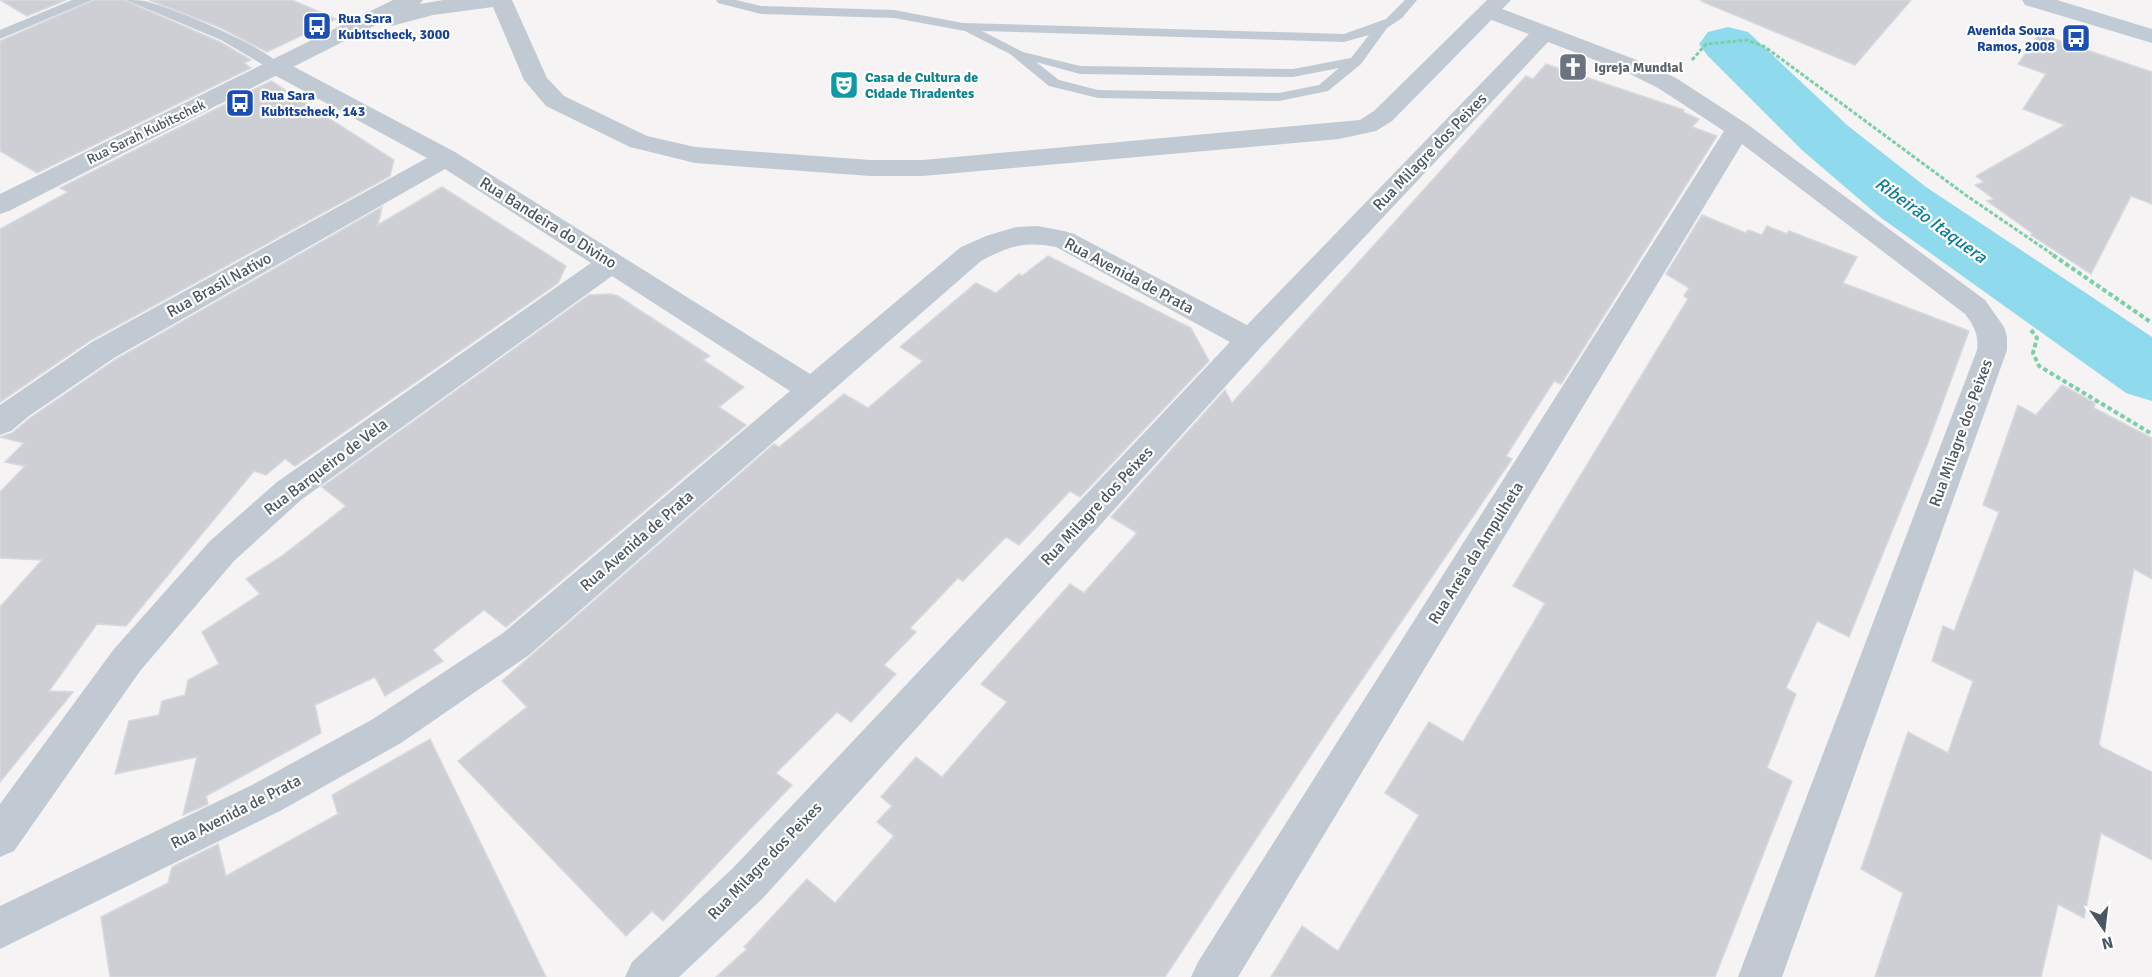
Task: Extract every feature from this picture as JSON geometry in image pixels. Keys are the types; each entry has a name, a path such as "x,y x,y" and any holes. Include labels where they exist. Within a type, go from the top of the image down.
{"main road":[{"path":"2033,0 2152,36"},
{"path":"2099,0 2152,16"}],"street":[{"name":"Rua Sarah Kubitschek","path":"0,205 412,0"},
{"name":"Rua Sarah Kubitschek","path":"325,43 392,19 432,8 500,0"},
{"path":"500,0 536,80 555,101 639,142 695,155 870,168 923,168 1339,131 1367,126 1383,116 1494,5"},
{"name":"Rua Milagre dos Peixes","path":"1494,5 1544,32 1642,71 1666,83 1738,129 1975,307 1988,323 1994,338 1988,362 1760,977"},
{"name":"Rua Milagre dos Peixes","path":"647,977 748,883 1250,340 1544,32"},
{"name":"Rua Bandeira do Divino","path":"277,67 446,158 812,390"},
{"name":"Rua Areia da Ampulheta","path":"1213,977 1738,129"},
{"name":"Rua Brasil Nativo","path":"0,423 18,408 103,350 446,158"},
{"name":"Rua Avenida de Prata","path":"0,928 266,798 387,731 516,644 971,254 1002,238 1034,233 1064,240 1250,340"},
{"name":"Rua Barqueiro de Vela","path":"0,837 127,660 222,551 289,491 612,262"}],"lane":[{"path":"0,35 68,5 86,0"},
{"path":"132,0 200,26 257,52 277,67"},
{"path":"727,1 761,10 894,14 963,27 1344,39 1380,28 1403,13 1411,0"},
{"path":"963,27 1015,51 1046,62 1080,70 1293,73 1356,61"},
{"path":"1015,51 1053,83 1098,94 1278,97 1323,88 1356,61 1380,28"}],"path":[{"path":"1690,63 1706,44 1746,40 1765,47 1967,196 2152,323"},
{"path":"2030,329 2037,338 2033,353 2039,366 2152,434"}],"building":[{"path":"0,0 66,0 27,16"},
{"path":"94,0 124,0 220,42 251,60 244,63 251,68 37,173 0,151 0,41"},
{"path":"149,0 292,0 336,19 267,52 219,27"},
{"path":"1701,0 1911,0 1855,65 1701,1"},
{"path":"2039,34 2152,72 2152,204 2131,196 2091,274 2031,235 2032,233 1987,201 1994,199 1975,185 1984,182 1976,176 2065,125 2023,109 2046,74 2018,64"},
{"path":"1546,64 1684,110 1683,112 1699,119 1692,127 1717,136 1561,384 1554,381 1506,456 1512,459 1333,722 1165,977 716,977 747,949 744,947 807,879 835,903 894,836 877,822 892,806 881,797 916,757 942,777 1007,702 981,684 1070,584 1084,593 1137,533 1111,517 1225,390 1232,403 1526,76 1533,79"},
{"path":"271,81 394,160 390,176 91,340 0,402 0,229 68,192 60,188"},
{"path":"442,187 566,266 558,283 295,466 285,459 266,475 254,471 126,626 97,624 49,691 73,692 0,782 0,607 42,560 0,558 0,492 25,466 5,462 24,443 0,437 12,433 30,418 115,360 382,207 378,225"},
{"path":"1702,215 1746,233 1748,230 1762,235 1767,226 1787,234 1789,231 1857,257 1843,283 1969,331 1929,440 1849,637 1817,621 1786,688 1796,694 1767,768 1792,781 1715,977 1271,977 1302,926 1338,951 1419,815 1385,793 1429,722 1463,742 1545,603 1513,586 1688,299 1684,296 1689,288 1666,274"},
{"path":"1048,256 1191,328 1209,361 1080,497 1070,491 1019,545 1006,537 963,581 958,578 910,628 916,632 884,665 896,674 851,722 837,712 776,773 792,785 663,921 652,911 626,936 458,761 527,707 502,681 774,444 779,447 844,394 868,408 923,361 900,347 976,283 996,293 1019,274 1022,276"},
{"path":"589,295 618,296 710,356 703,360 744,387 719,407 746,425 506,627 484,610 433,650 443,661 385,696 375,677 315,705 321,733 206,796 208,804 183,815 197,757 115,774 129,721 159,715 162,701 185,695 188,680 219,664 202,632 260,594 246,579 282,556 346,506 322,487"},
{"path":"2062,385 2095,403 2094,408 2152,438 2152,579 2134,569 2099,744 2152,772 2152,860 2101,833 2084,918 2058,904 2041,977 1875,977 1903,893 1861,869 1908,732 1948,753 1973,681 1932,661 1943,626 1954,631 1999,512 1983,505 2018,405 2036,415"},
{"path":"430,739 546,977 110,977 101,917 168,883 172,867 218,844 226,876 338,814 332,795"}],"waterway":[{"name":"Ribeirão Itaquera","path":"1728,44 1825,138 1903,202 2152,374"}],"place":[{"name":"Rua Sara Kubitscheck, 3000","path":"317,26"},
{"name":"Avenida Souza Ramos, 2008","path":"2076,38"},
{"name":"Igreja Mundial","path":"1573,67"},
{"name":"Casa de Cultura de Cidade Tiradentes","path":"844,85"},
{"name":"Rua Sara Kubitscheck, 143","path":"240,103"}]}
